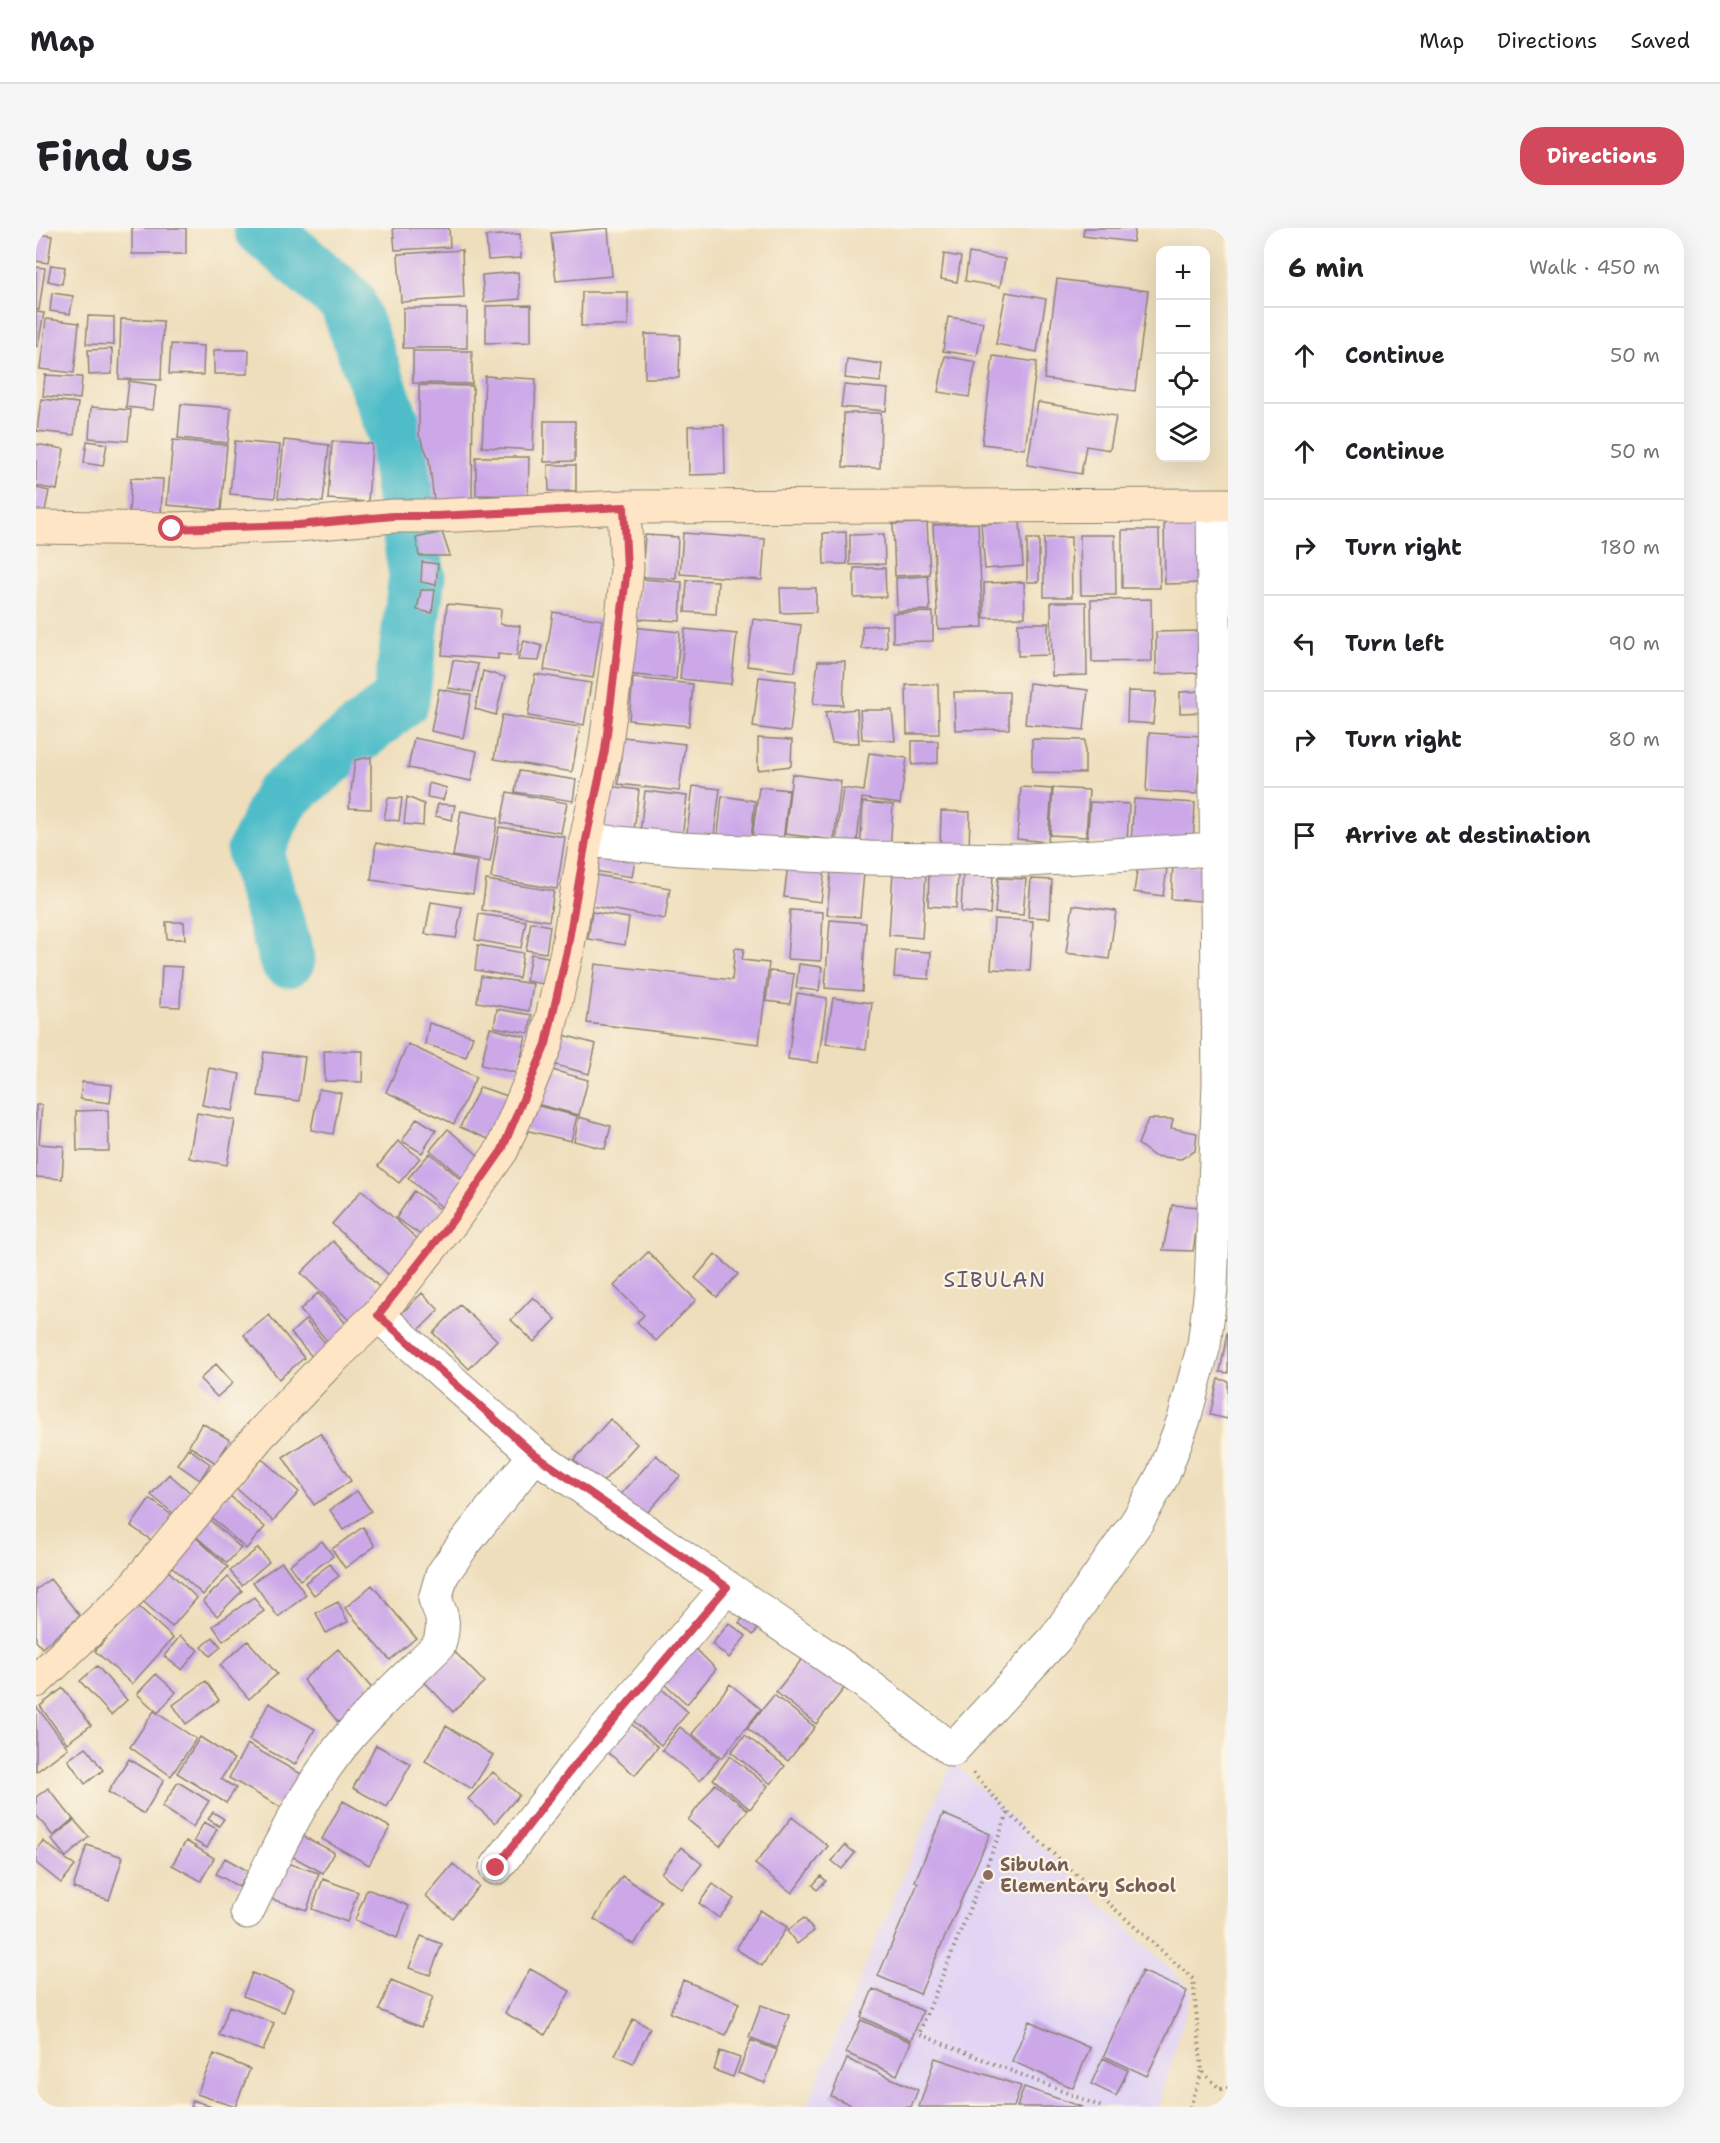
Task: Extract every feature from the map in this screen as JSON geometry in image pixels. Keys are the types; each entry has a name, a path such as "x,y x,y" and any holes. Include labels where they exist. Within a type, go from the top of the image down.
{"street":[{"path":"36,527 172,529 298,525 393,516 624,507 1221,505 1215,849 1222,1198 1204,1345 1184,1419 1163,1475 1138,1520 1055,1639 952,1750 860,1679 535,1455 378,1315"},
{"path":"36,1681 127,1595 258,1437 327,1364 378,1315 453,1220 502,1150 546,1044 567,951 586,840 605,750 619,648 627,569 624,507"},
{"path":"586,840 681,849 869,858 1027,860 1215,849"},
{"path":"247,1912 290,1824 321,1776 352,1734 439,1645 443,1632 443,1617 435,1599 442,1575 535,1455"},
{"path":"496,1868 571,1770 727,1587"}],"path":[{"path":"952,1750 1008,1813 1193,1979 1202,2072 1190,2107"},
{"path":"1008,1813 919,2034 1102,2107"},
{"path":"1202,2072 1220,2089 1228,2088"}],"shaded area":[{"name":"Sibulan Elementary School","path":"952,1761 1192,1990 1159,2107 806,2107"}],"building":[{"path":"132,228 186,228 186,254 132,254"},
{"path":"393,228 449,228 450,247 395,250"},
{"path":"608,228 612,276 556,281 551,233"},
{"path":"1084,228 1135,228 1133,242 1083,236"},
{"path":"36,234 52,236 48,263 36,261"},
{"path":"520,234 521,258 488,260 486,236"},
{"path":"462,250 464,298 401,302 398,254"},
{"path":"969,253 1005,259 1000,287 965,281"},
{"path":"944,254 961,257 957,282 941,279"},
{"path":"51,265 65,267 62,284 48,281"},
{"path":"36,267 45,268 39,310 36,310"},
{"path":"518,272 520,299 484,302 482,275"},
{"path":"1057,279 1148,291 1135,391 1044,379"},
{"path":"582,292 628,292 628,326 581,326"},
{"path":"1006,292 1046,299 1037,352 996,344"},
{"path":"52,293 73,296 70,314 50,311"},
{"path":"531,305 531,342 486,343 486,306"},
{"path":"403,308 467,308 467,348 403,348"},
{"path":"36,312 44,313 38,346 36,346"},
{"path":"88,316 114,317 114,345 86,344"},
{"path":"948,317 983,322 977,356 943,351"},
{"path":"46,319 79,323 74,373 40,369"},
{"path":"121,319 163,321 161,380 119,379"},
{"path":"645,334 680,335 679,378 645,378"},
{"path":"171,344 204,346 203,375 169,374"},
{"path":"112,349 112,374 89,375 88,350"},
{"path":"214,350 249,350 248,374 214,374"},
{"path":"413,351 472,351 472,384 413,383"},
{"path":"945,356 976,362 969,397 938,392"},
{"path":"993,356 1037,362 1025,449 982,444"},
{"path":"847,359 882,364 880,382 845,378"},
{"path":"45,375 82,377 80,399 43,396"},
{"path":"485,376 536,379 533,450 482,447"},
{"path":"129,381 156,385 153,410 126,407"},
{"path":"419,385 473,386 472,501 434,501 429,459 419,435"},
{"path":"844,385 888,389 886,411 841,407"},
{"path":"41,399 78,403 74,435 37,431"},
{"path":"1038,402 1116,416 1110,450 1086,446 1081,474 1027,465"},
{"path":"181,404 231,408 228,443 178,438"},
{"path":"91,407 131,410 128,441 89,438"},
{"path":"844,413 881,413 880,468 843,467"},
{"path":"544,421 575,421 575,461 544,462"},
{"path":"724,425 725,474 689,475 688,426"},
{"path":"173,440 227,445 221,510 167,505"},
{"path":"284,440 329,445 323,502 278,498"},
{"path":"87,441 107,444 103,466 84,463"},
{"path":"235,441 280,445 275,498 230,494"},
{"path":"332,441 372,444 368,502 328,499"},
{"path":"36,444 64,449 57,490 36,486"},
{"path":"476,457 529,457 528,496 476,495"},
{"path":"548,465 576,465 576,491 549,491"},
{"path":"131,478 163,479 161,514 129,513"},
{"path":"36,488 49,491 44,516 36,515"},
{"path":"1205,518 1207,583 1165,584 1164,519"},
{"path":"1020,521 1023,566 985,569 981,524"},
{"path":"927,523 930,574 895,576 893,524"},
{"path":"978,523 983,627 938,629 933,525"},
{"path":"1122,530 1159,530 1160,588 1122,588"},
{"path":"442,532 450,556 419,556 416,538"},
{"path":"846,532 847,564 824,564 823,533"},
{"path":"683,533 765,539 762,580 680,574"},
{"path":"884,534 885,564 850,565 850,535"},
{"path":"645,535 678,537 676,579 642,577"},
{"path":"1080,535 1115,535 1116,595 1081,595"},
{"path":"1071,537 1072,597 1044,597 1044,538"},
{"path":"1027,539 1039,539 1039,582 1027,582"},
{"path":"422,562 438,564 436,585 421,582"},
{"path":"854,568 885,568 886,597 854,598"},
{"path":"928,576 930,610 897,611 896,578"},
{"path":"640,579 682,582 680,621 637,619"},
{"path":"687,580 718,581 716,614 685,612"},
{"path":"1024,582 1025,617 984,618 984,583"},
{"path":"780,588 816,588 816,612 781,613"},
{"path":"421,590 435,590 432,613 417,610"},
{"path":"1151,599 1152,661 1092,662 1091,600"},
{"path":"1051,602 1086,602 1087,675 1052,676"},
{"path":"447,604 501,609 500,624 520,626 517,656 498,654 498,659 442,655"},
{"path":"553,612 602,620 593,678 544,670"},
{"path":"933,612 933,641 893,642 893,613"},
{"path":"753,619 801,625 795,672 747,666"},
{"path":"1018,623 1048,623 1048,655 1018,656"},
{"path":"886,625 887,648 862,649 862,626"},
{"path":"631,627 680,632 676,679 626,674"},
{"path":"685,629 737,634 731,684 680,679"},
{"path":"1201,631 1202,673 1156,674 1156,632"},
{"path":"524,641 542,646 539,661 518,660"},
{"path":"453,660 478,664 473,692 448,688"},
{"path":"818,661 845,661 843,705 813,704"},
{"path":"483,671 505,677 496,715 475,709"},
{"path":"535,674 591,683 584,725 528,716"},
{"path":"759,677 796,681 790,732 753,727"},
{"path":"633,678 693,684 689,726 629,720"},
{"path":"1029,683 1088,690 1084,730 1025,724"},
{"path":"938,684 939,734 907,734 906,685"},
{"path":"439,689 471,695 463,738 431,731"},
{"path":"1128,691 1156,692 1153,724 1127,722"},
{"path":"1208,691 1209,712 1180,713 1180,692"},
{"path":"954,692 1009,692 1009,729 955,730"},
{"path":"857,709 859,743 832,743 825,712"},
{"path":"860,710 892,710 895,741 862,739"},
{"path":"502,715 580,727 572,772 494,759"},
{"path":"1149,733 1201,736 1197,794 1146,791"},
{"path":"623,737 685,744 679,791 618,784"},
{"path":"414,738 477,751 471,781 408,768"},
{"path":"758,738 792,740 791,766 758,770"},
{"path":"1032,739 1085,740 1085,773 1032,772"},
{"path":"912,741 938,741 938,763 912,765"},
{"path":"869,753 907,758 900,804 862,798 856,850 835,848 843,788 864,791"},
{"path":"371,757 371,809 349,808 355,760"},
{"path":"519,771 576,780 573,801 515,792"},
{"path":"792,774 841,781 834,840 785,834"},
{"path":"429,783 447,788 443,800 427,797"},
{"path":"608,786 639,790 633,839 602,835"},
{"path":"693,786 720,789 713,844 686,840"},
{"path":"759,787 789,790 782,849 751,846"},
{"path":"1021,787 1052,789 1048,842 1017,839"},
{"path":"1053,788 1089,790 1086,837 1050,835"},
{"path":"645,791 687,796 681,846 639,841"},
{"path":"507,792 567,803 561,833 501,823"},
{"path":"722,796 755,801 750,847 717,843"},
{"path":"407,797 424,804 423,826 404,824"},
{"path":"388,798 402,798 399,821 384,819"},
{"path":"1134,799 1195,803 1193,846 1131,842"},
{"path":"863,802 893,805 890,853 860,850"},
{"path":"1090,802 1129,804 1127,845 1087,842"},
{"path":"438,804 455,805 452,820 435,816"},
{"path":"461,811 498,818 490,862 453,856"},
{"path":"941,811 970,812 969,853 940,852"},
{"path":"499,827 565,837 557,889 491,878"},
{"path":"376,843 478,862 473,894 371,880"},
{"path":"598,847 636,853 632,877 594,871"},
{"path":"788,864 825,869 821,902 784,897"},
{"path":"1173,864 1203,866 1201,901 1171,899"},
{"path":"1138,865 1167,869 1163,896 1134,892"},
{"path":"831,871 864,873 860,917 827,915"},
{"path":"893,871 926,873 922,938 889,935"},
{"path":"929,873 958,875 956,908 928,906"},
{"path":"963,873 993,876 990,914 961,912"},
{"path":"596,875 670,888 665,919 591,906"},
{"path":"998,878 1026,879 1023,915 995,913"},
{"path":"1031,879 1052,880 1050,918 1028,917"},
{"path":"486,880 554,891 549,921 482,910"},
{"path":"431,902 462,907 456,938 425,934"},
{"path":"1073,905 1116,911 1109,959 1066,953"},
{"path":"790,910 823,912 821,961 787,959"},
{"path":"592,912 629,918 625,945 588,939"},
{"path":"479,914 526,921 521,948 475,940"},
{"path":"994,919 1033,921 1030,971 991,969"},
{"path":"830,920 866,923 862,991 825,988"},
{"path":"166,922 184,922 185,939 167,939"},
{"path":"531,922 550,926 546,953 526,950"},
{"path":"478,945 523,953 519,978 475,970"},
{"path":"735,948 744,949 742,960 769,963 759,1044 587,1023 595,964 732,980"},
{"path":"896,950 931,952 929,979 894,977"},
{"path":"531,954 548,957 544,984 526,981"},
{"path":"799,964 822,967 819,991 796,988"},
{"path":"162,966 182,967 180,1007 160,1006"},
{"path":"770,971 794,974 790,1004 766,1001"},
{"path":"481,976 533,984 529,1011 477,1002"},
{"path":"797,993 827,998 818,1063 788,1059"},
{"path":"833,998 872,1003 866,1049 826,1044"},
{"path":"497,1009 532,1015 529,1033 494,1027"},
{"path":"429,1023 473,1036 466,1057 425,1044"},
{"path":"490,1028 526,1037 517,1073 481,1065"},
{"path":"560,1034 596,1044 589,1074 552,1064"},
{"path":"408,1044 476,1077 454,1124 386,1092"},
{"path":"324,1051 363,1051 362,1082 325,1081"},
{"path":"264,1052 305,1057 299,1101 258,1096"},
{"path":"209,1068 240,1074 233,1111 202,1105"},
{"path":"545,1068 588,1080 579,1115 536,1104"},
{"path":"82,1082 112,1085 110,1103 80,1099"},
{"path":"480,1087 514,1098 498,1143 460,1127"},
{"path":"319,1089 341,1093 333,1134 311,1130"},
{"path":"531,1104 577,1116 571,1141 525,1130"},
{"path":"36,1105 42,1105 39,1144 64,1146 62,1179 36,1177"},
{"path":"108,1110 109,1151 77,1151 76,1111"},
{"path":"197,1113 235,1120 227,1165 189,1158"},
{"path":"579,1117 611,1126 605,1149 574,1141"},
{"path":"417,1118 436,1130 422,1153 402,1141"},
{"path":"1148,1119 1173,1119 1171,1128 1197,1133 1195,1151 1181,1159 1154,1156 1138,1144"},
{"path":"448,1129 480,1157 462,1178 430,1150"},
{"path":"398,1141 420,1158 399,1183 378,1166"},
{"path":"430,1153 467,1185 445,1210 408,1178"},
{"path":"362,1190 421,1242 390,1276 332,1224"},
{"path":"414,1191 442,1211 424,1237 396,1218"},
{"path":"1172,1205 1200,1207 1193,1251 1163,1250"},
{"path":"333,1241 382,1290 351,1322 301,1273"},
{"path":"648,1252 696,1300 656,1341 637,1322 644,1315 614,1286"},
{"path":"715,1254 738,1274 717,1297 695,1278"},
{"path":"318,1293 349,1327 330,1344 300,1310"},
{"path":"422,1293 439,1310 418,1331 401,1314"},
{"path":"533,1297 556,1319 534,1342 511,1320"},
{"path":"460,1305 497,1340 469,1369 433,1333"},
{"path":"269,1315 304,1358 279,1379 244,1335"},
{"path":"305,1320 329,1347 315,1360 291,1333"},
{"path":"1228,1333 1228,1373 1220,1372"},
{"path":"216,1364 233,1383 217,1397 200,1379"},
{"path":"1218,1379 1228,1381 1228,1419 1210,1415"},
{"path":"610,1419 637,1444 601,1484 574,1460"},
{"path":"202,1423 230,1440 216,1463 189,1446"},
{"path":"320,1433 351,1481 314,1505 283,1457"},
{"path":"188,1448 210,1464 200,1480 177,1464"},
{"path":"656,1455 680,1476 639,1522 615,1501"},
{"path":"262,1459 299,1492 273,1521 236,1488"},
{"path":"169,1474 192,1494 174,1514 151,1495"},
{"path":"357,1491 371,1511 343,1530 330,1510"},
{"path":"228,1494 265,1527 246,1549 209,1515"},
{"path":"150,1499 173,1516 154,1542 131,1526"},
{"path":"208,1518 241,1548 227,1563 193,1534"},
{"path":"363,1527 375,1546 345,1568 332,1549"},
{"path":"193,1535 228,1567 203,1595 168,1563"},
{"path":"322,1541 333,1556 300,1580 289,1565"},
{"path":"258,1548 269,1562 242,1585 230,1571"},
{"path":"282,1562 306,1595 278,1617 253,1582"},
{"path":"330,1564 339,1576 314,1595 305,1583"},
{"path":"164,1567 197,1598 172,1627 138,1597"},
{"path":"228,1577 242,1591 217,1616 203,1601"},
{"path":"50,1579 80,1616 42,1648 36,1641 36,1590"},
{"path":"372,1585 416,1638 390,1660 345,1608"},
{"path":"254,1597 264,1611 223,1641 213,1626"},
{"path":"338,1602 348,1622 326,1633 316,1613"},
{"path":"136,1604 173,1638 132,1684 95,1651"},
{"path":"748,1611 763,1623 753,1635 739,1623"},
{"path":"729,1623 746,1636 729,1658 712,1644"},
{"path":"180,1636 198,1650 182,1670 164,1656"},
{"path":"213,1637 221,1647 210,1656 202,1647"},
{"path":"248,1641 277,1674 249,1699 220,1665"},
{"path":"450,1647 484,1682 453,1712 419,1676"},
{"path":"694,1647 716,1669 687,1704 664,1683"},
{"path":"338,1649 375,1692 339,1723 303,1680"},
{"path":"806,1654 846,1686 816,1724 776,1692"},
{"path":"97,1666 127,1700 111,1715 80,1681"},
{"path":"156,1674 176,1692 158,1713 137,1694"},
{"path":"206,1681 219,1700 186,1724 173,1705"},
{"path":"656,1684 688,1712 661,1745 629,1717"},
{"path":"730,1684 761,1709 722,1758 692,1734"},
{"path":"63,1688 91,1725 67,1743 40,1706"},
{"path":"774,1695 815,1727 788,1761 747,1728"},
{"path":"269,1703 315,1729 295,1765 249,1740"},
{"path":"36,1706 68,1748 36,1772"},
{"path":"154,1711 196,1739 171,1776 130,1747"},
{"path":"630,1723 658,1747 635,1775 606,1751"},
{"path":"446,1726 493,1755 472,1789 425,1761"},
{"path":"680,1727 719,1758 700,1781 662,1750"},
{"path":"745,1735 785,1766 771,1784 731,1752"},
{"path":"200,1737 234,1759 221,1779 236,1788 226,1803 177,1773"},
{"path":"247,1744 303,1775 284,1809 229,1778"},
{"path":"376,1745 411,1764 387,1807 353,1788"},
{"path":"86,1747 103,1770 85,1784 68,1760"},
{"path":"730,1756 768,1786 750,1809 713,1779"},
{"path":"129,1759 164,1780 144,1814 108,1792"},
{"path":"493,1772 519,1795 495,1823 468,1799"},
{"path":"178,1782 209,1801 193,1827 162,1807"},
{"path":"715,1784 748,1810 720,1846 688,1820"},
{"path":"48,1788 73,1819 53,1836 36,1815 36,1797"},
{"path":"343,1801 390,1827 369,1865 322,1839"},
{"path":"213,1812 224,1819 219,1826 208,1819"},
{"path":"943,1814 990,1834 920,1994 878,1976 918,1883 915,1881"},
{"path":"792,1817 828,1846 792,1893 755,1864"},
{"path":"74,1820 89,1837 66,1857 51,1839"},
{"path":"204,1822 217,1829 207,1848 194,1841"},
{"path":"293,1831 334,1852 323,1873 282,1851"},
{"path":"43,1841 75,1866 61,1883 36,1863 36,1850"},
{"path":"186,1841 214,1858 201,1881 172,1865"},
{"path":"87,1845 123,1857 109,1900 73,1888"},
{"path":"845,1845 855,1853 842,1869 832,1861"},
{"path":"681,1847 702,1864 682,1889 661,1873"},
{"path":"225,1858 248,1871 239,1887 216,1874"},
{"path":"283,1862 319,1873 307,1910 271,1899"},
{"path":"453,1864 479,1886 452,1918 426,1896"},
{"path":"622,1876 661,1901 634,1945 594,1919"},
{"path":"821,1876 826,1881 817,1890 813,1885"},
{"path":"323,1879 358,1892 347,1922 312,1909"},
{"path":"713,1884 734,1899 719,1918 699,1903"},
{"path":"367,1889 409,1906 397,1938 355,1920"},
{"path":"760,1910 787,1927 762,1966 736,1949"},
{"path":"804,1918 814,1931 797,1944 787,1931"},
{"path":"421,1936 442,1944 430,1975 409,1968"},
{"path":"530,1969 570,1991 545,2035 505,2013"},
{"path":"1142,1971 1187,1991 1147,2076 1104,2056"},
{"path":"252,1973 293,1989 284,2012 243,1996"},
{"path":"391,1980 433,1997 421,2027 379,2010"},
{"path":"683,1980 739,2003 726,2035 670,2013"},
{"path":"873,1989 923,2011 911,2040 861,2017"},
{"path":"761,2005 789,2015 777,2048 749,2037"},
{"path":"229,2006 274,2023 263,2051 219,2035"},
{"path":"633,2019 650,2028 633,2063 615,2055"},
{"path":"861,2020 911,2042 897,2075 846,2053"},
{"path":"1029,2021 1090,2048 1073,2088 1012,2061"},
{"path":"751,2040 777,2050 765,2083 738,2073"},
{"path":"720,2051 740,2058 733,2077 714,2070"},
{"path":"214,2054 250,2069 235,2107 197,2094"},
{"path":"935,2058 1021,2086 1014,2107 919,2107"},
{"path":"1103,2058 1128,2070 1116,2096 1091,2084"},
{"path":"847,2059 918,2090 911,2107 856,2107 831,2096"},
{"path":"1024,2087 1082,2107 1017,2107"},
{"path":"193,2100 212,2107 191,2107"}],"waterway":[{"path":"262,228 347,301 395,432 417,576 401,700 281,797 255,852 287,959"}],"place":[{"name":"Sibulan Elementary School","path":"988,1875"}],"district":[{"name":"SIBULAN","path":"995,1280"}],"route":[{"path":"172,529 298,525 393,516 624,507 627,569 605,750 586,840 567,951 546,1044 502,1150 453,1220 378,1315 535,1455 727,1587 571,1770 496,1868"}]}
